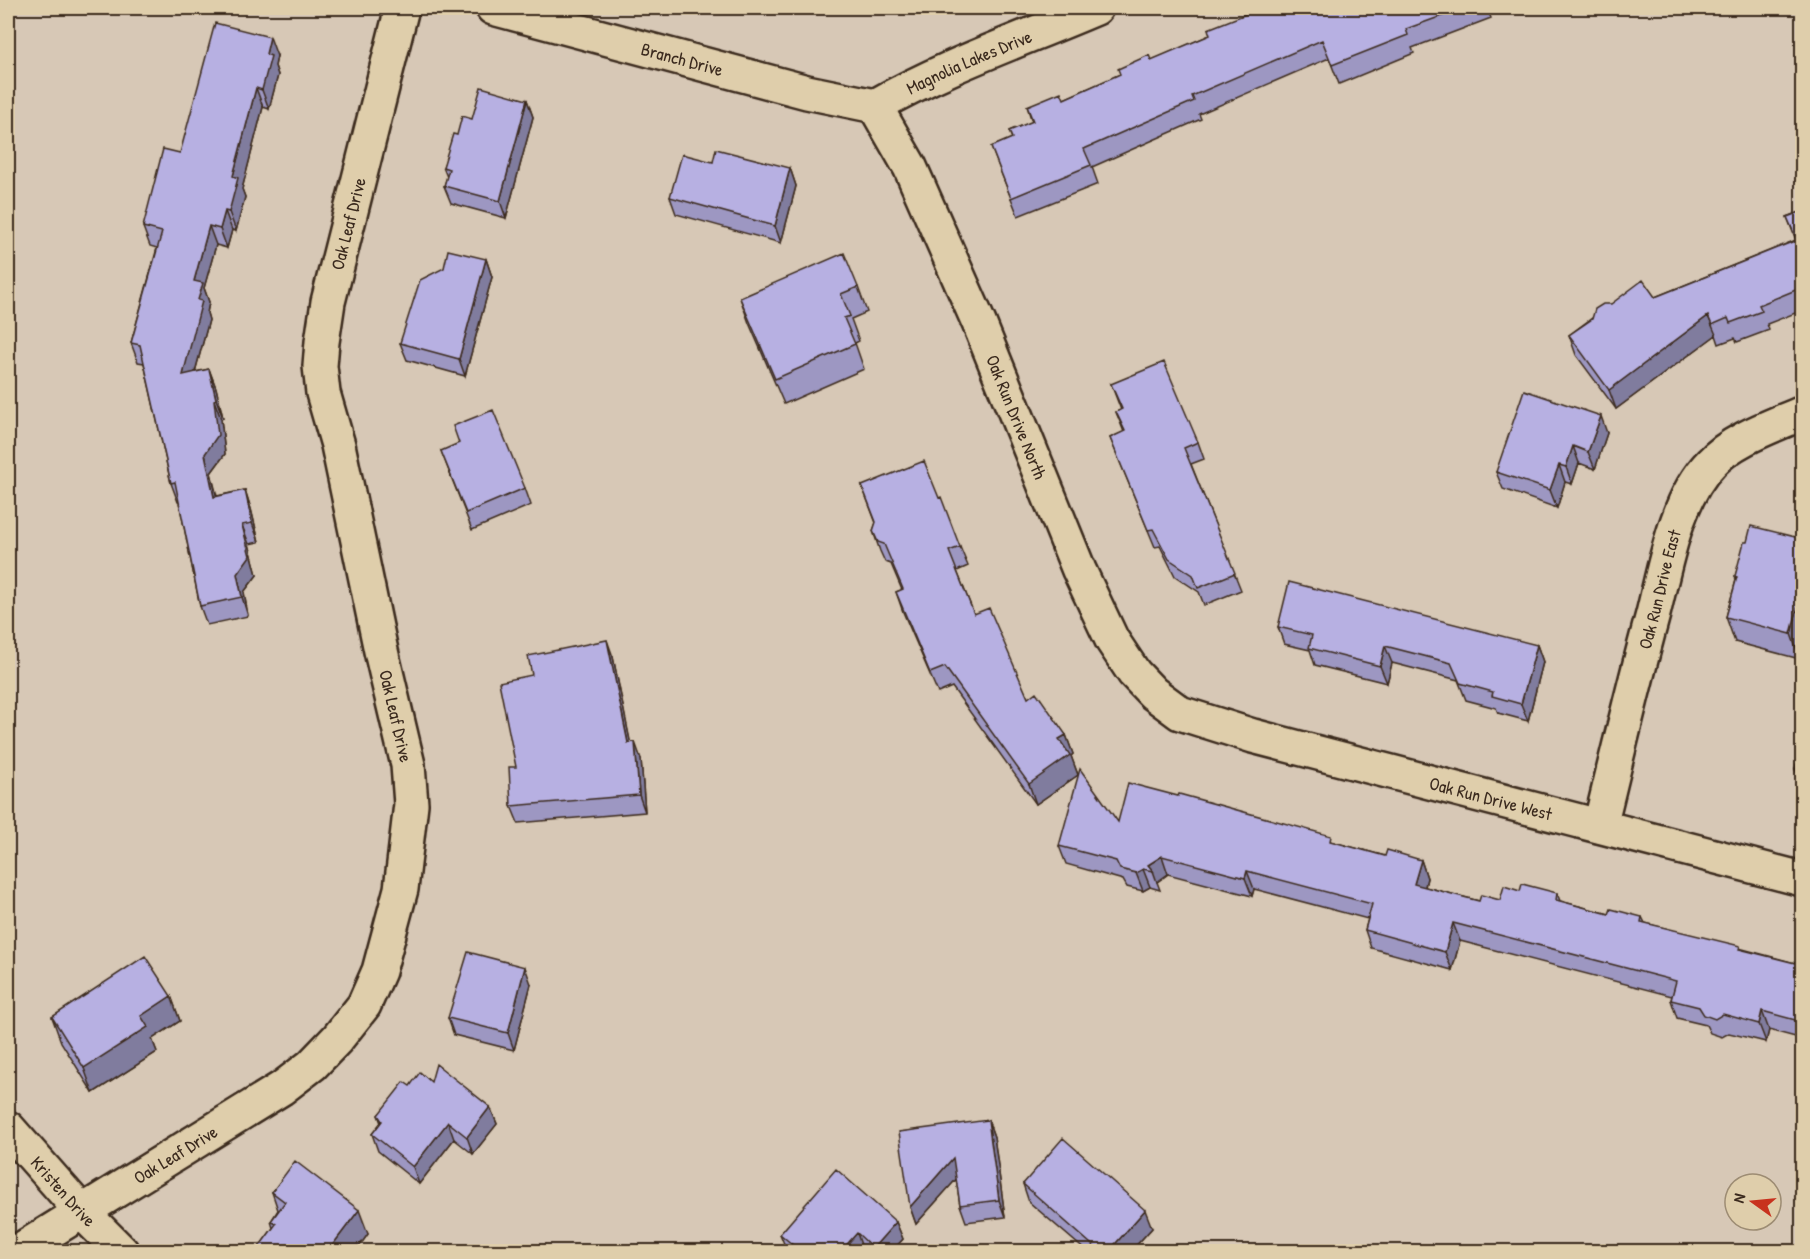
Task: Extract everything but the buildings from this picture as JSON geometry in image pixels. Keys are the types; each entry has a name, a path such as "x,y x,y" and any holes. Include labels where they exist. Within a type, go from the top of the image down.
{"street":[{"name":"Oak Leaf Drive","path":"17,1251 282,1088 312,1065 338,1039 364,1005 379,971 398,899 411,804 408,765 381,651 338,445 323,393 320,366 328,302 402,8"},
{"name":"Branch Drive","path":"493,8 807,92 875,106"},
{"name":"Magnolia Lakes Drive","path":"875,106 964,61 1096,8"},
{"name":"Oak Run Drive North","path":"875,106 919,187 979,323 1079,570 1112,640 1134,673 1154,693 1180,713"},
{"name":"Oak Run Drive East","path":"1600,826 1630,698 1686,496 1712,461 1746,438 1803,413"},
{"name":"Oak Run Drive West","path":"1180,713 1253,736 1803,879"},
{"name":"Kristen Drive","path":"8,1128 82,1212 122,1251"}]}
